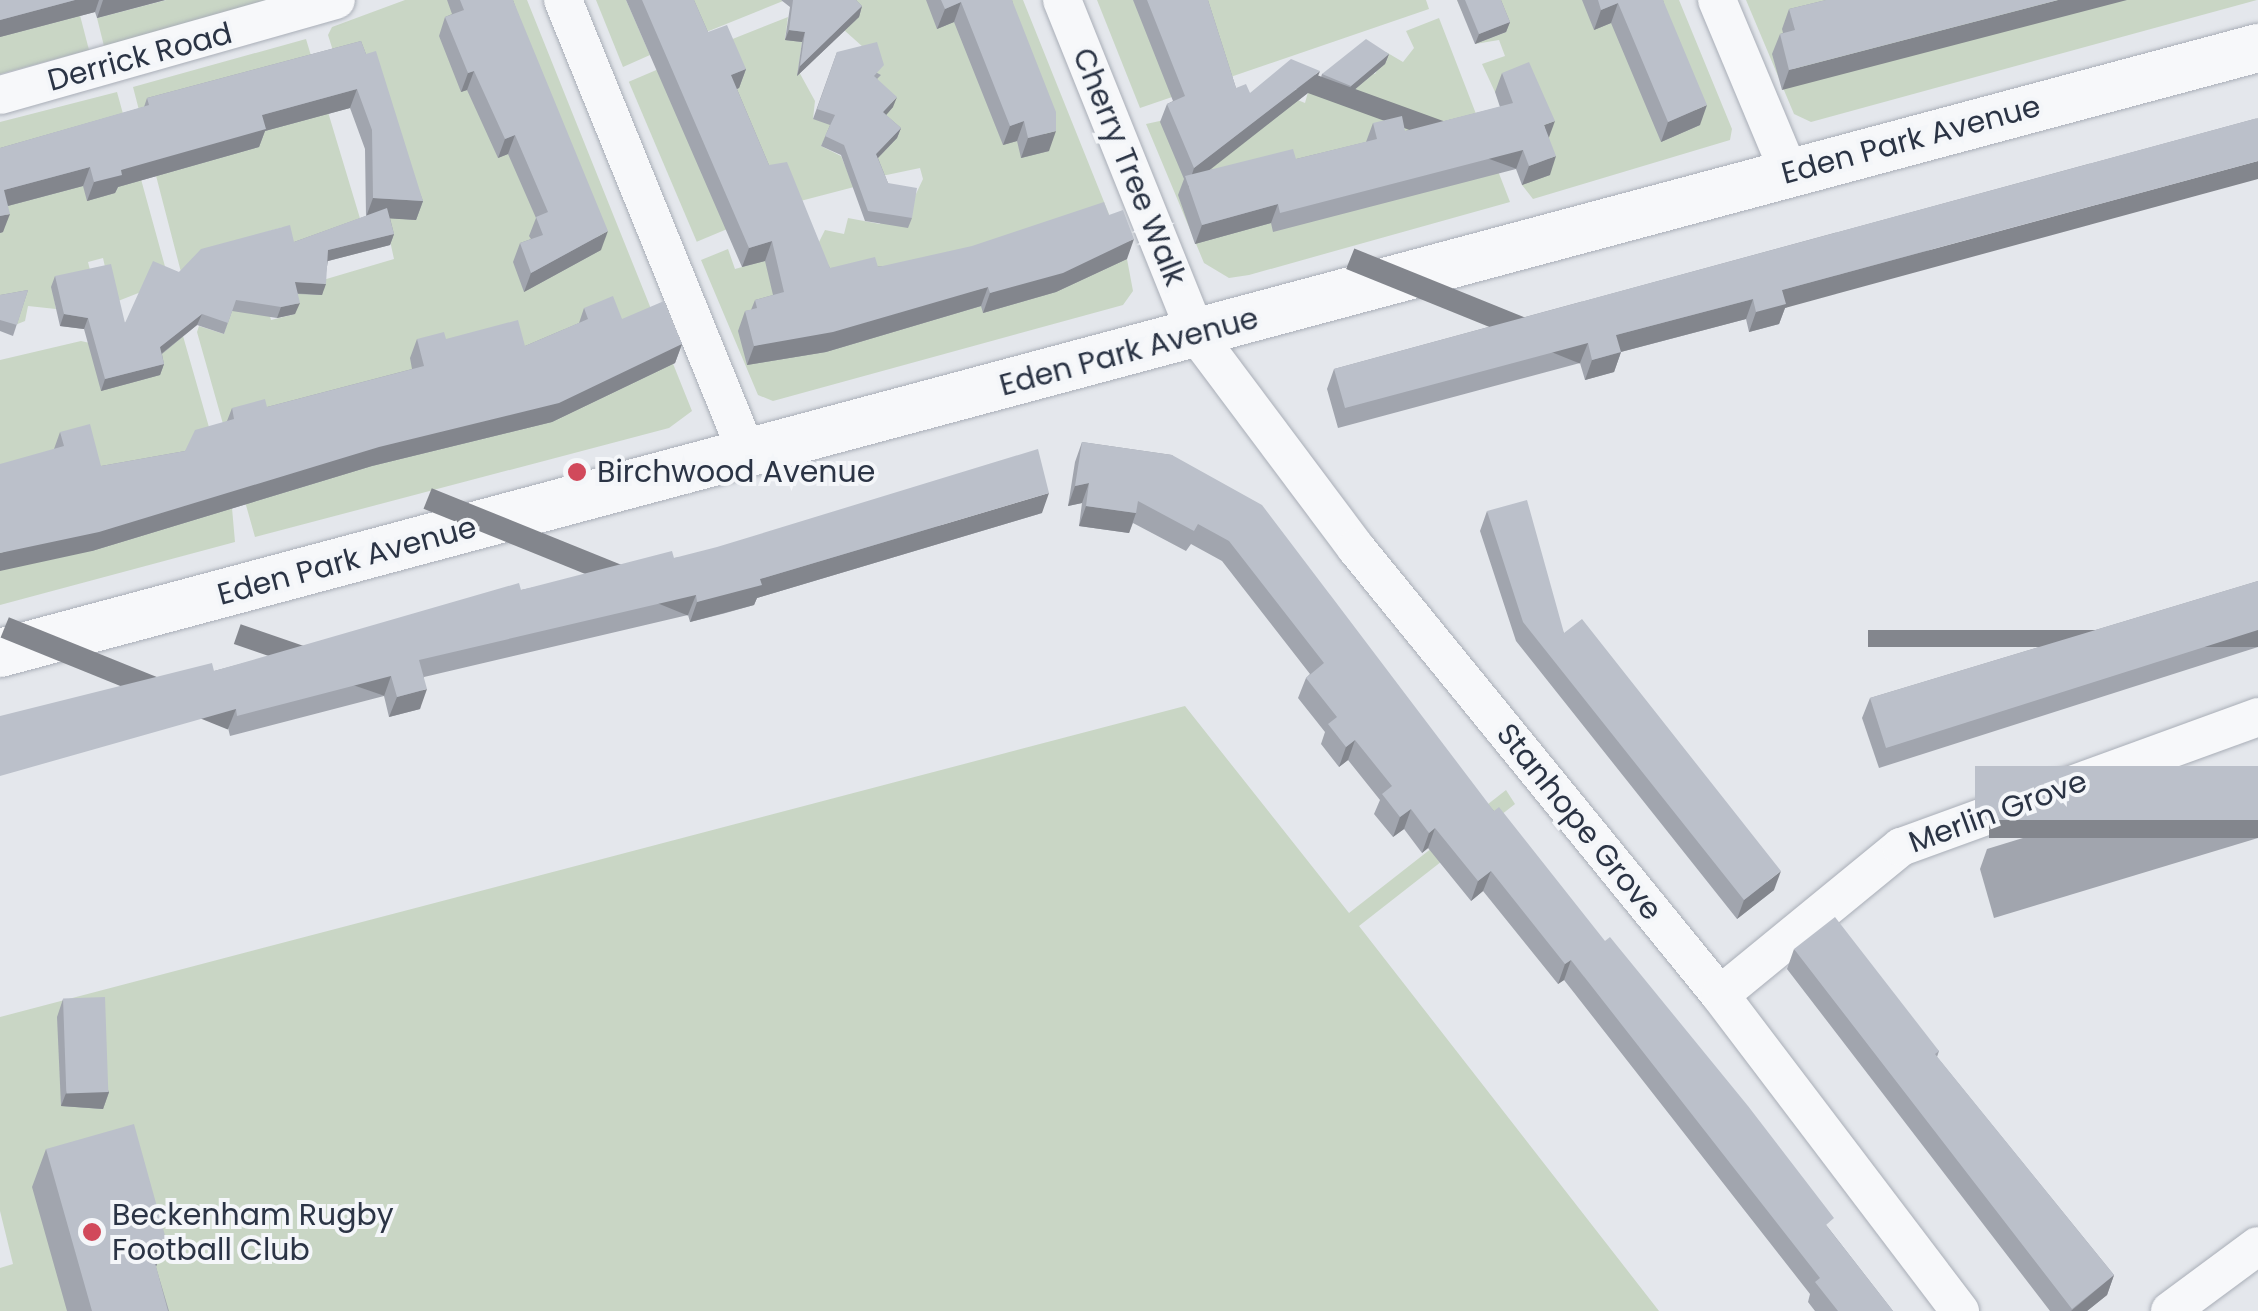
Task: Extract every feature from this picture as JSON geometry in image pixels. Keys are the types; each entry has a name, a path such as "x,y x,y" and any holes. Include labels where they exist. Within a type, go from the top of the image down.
{"street":[{"name":"Derrick Road","path":"0,96 336,0"},
{"path":"563,0 748,455"},
{"name":"Cherry Tree Walk","path":"1062,0 1196,334"},
{"path":"1717,0 1789,172"},
{"name":"Eden Park Avenue","path":"0,653 2258,48"},
{"name":"Stanhope Grove","path":"1196,334 1356,548 1720,994 1960,1311"},
{"name":"Merlin Grove","path":"1720,994 1900,847 2258,717"},
{"path":"2170,1311 2258,1246"}],"green space":[{"path":"0,0 76,0 89,50 0,74"},
{"path":"166,0 276,0 104,46 97,18"},
{"path":"405,0 527,0 692,411 669,428 255,537 197,332 199,326 224,334 231,311 267,304 271,320 295,314 292,297 323,280 394,259 385,218 405,190 341,76 328,35 332,27"},
{"path":"596,0 626,0 650,55 623,67"},
{"path":"679,0 781,0 783,1 694,37"},
{"path":"840,0 1023,0 1127,259 1133,291 1123,305 773,401 758,395 701,260 728,249 735,269 817,246 825,230 844,234 848,218 880,224 884,208 915,196 923,179 920,168 877,177 872,88 863,47 844,30"},
{"path":"1097,0 1426,0 1429,9 1140,108"},
{"path":"1457,0 1679,0 1732,129 1730,140 1533,199 1522,185 1522,82 1495,92 1482,64 1505,56 1499,40 1475,44 1506,32 1494,5 1465,18"},
{"path":"1746,0 2257,0 1811,122 1794,114"},
{"path":"788,17 785,39 802,42 798,70 815,101 813,119 834,120 821,146 841,156 854,187 789,204 761,185 724,95 739,88 720,44"},
{"path":"1439,18 1510,202 1249,275 1229,278 1204,263 1146,124 1283,94 1305,103 1311,81 1327,87 1357,63 1375,74 1386,52 1403,62 1414,48 1406,31"},
{"path":"306,39 362,225 295,251 283,227 263,233 182,276 133,87"},
{"path":"661,68 729,228 697,242 629,82"},
{"path":"117,92 169,281 113,303 103,258 88,262 92,278 52,287 56,309 28,306 25,321 0,331 0,122"},
{"path":"183,336 232,508 235,542 0,605 0,360 81,341 156,358"},
{"path":"1185,706 1349,913 1506,790 1515,804 1359,926 1659,1311 0,1311 0,1268 13,1264 0,1211 0,1017"}],"building":[{"path":"0,0 75,0 0,20"},
{"path":"460,0 513,0 608,231 531,273 520,243 543,235 536,217 548,212 515,135 505,139 474,71 468,73 445,17 464,10"},
{"path":"642,0 694,0 708,32 727,25 746,69 731,75 769,165 787,162 830,268 875,257 878,267 972,246 1104,202 1109,215 1123,210 1134,239 1063,273 990,293 988,287 833,332 754,346 745,311 757,308 755,300 784,292 772,241 749,248"},
{"path":"793,0 856,0 862,6 800,66 805,32 789,30"},
{"path":"941,0 1012,0 1056,112 1056,131 1028,138 1024,121 1010,126 961,2 945,9"},
{"path":"1147,0 1208,0 1236,88 1246,84 1250,93 1291,59 1320,71 1194,168 1167,104 1185,96"},
{"path":"1465,0 1501,0 1510,22 1479,34"},
{"path":"1598,0 1663,0 1707,105 1668,122 1618,3 1601,10"},
{"path":"1826,0 2058,0 1789,70 1780,34 1795,30 1789,9"},
{"path":"1366,39 1389,54 1351,86 1322,74"},
{"path":"361,41 366,54 376,51 423,201 373,198 372,130 357,89 262,115 266,129 121,170 122,175 94,182 90,167 4,190 10,214 0,216 0,148 149,105 147,98"},
{"path":"877,42 884,65 874,76 897,97 883,112 901,128 876,154 888,183 917,188 912,218 868,211 844,145 825,136 835,115 817,109 837,52"},
{"path":"1529,62 1555,121 1544,125 1556,156 1529,166 1523,150 1280,213 1278,204 1202,225 1185,176 1293,149 1296,159 1377,139 1373,123 1402,116 1405,131 1513,103 1502,73"},
{"path":"2258,118 2258,161 1782,290 1786,304 1756,312 1753,299 1616,335 1621,352 1592,360 1588,343 1345,408 1334,369"},
{"path":"387,208 394,234 328,250 326,284 295,282 300,303 281,307 236,300 228,323 202,314 160,347 164,364 105,379 88,318 64,314 55,276 111,264 125,323 153,261 179,272 201,249 290,225 294,242"},
{"path":"28,290 17,325 0,320 0,295"},
{"path":"613,296 622,319 664,301 682,344 559,403 379,447 99,532 0,553 0,464 64,446 60,432 90,424 101,466 185,451 195,430 234,419 232,408 265,399 267,407 424,366 417,339 444,332 446,339 518,320 525,346 588,319 584,308"},
{"path":"1082,442 1172,455 1262,505 1494,811 1499,807 1605,941 1610,937 1748,1106 1834,1218 1826,1225 1893,1311 1838,1311 1815,1282 1820,1278 1571,960 1565,964 1491,871 1478,881 1435,828 1429,833 1411,809 1400,817 1382,794 1392,786 1355,740 1346,747 1328,724 1337,717 1306,678 1324,663 1229,541 1198,524 1194,531 1138,501 1136,513 1086,506 1089,483 1075,486"},
{"path":"1038,449 1049,493 760,579 762,585 697,602 696,595 419,660 427,689 397,697 391,676 237,716 236,709 0,776 0,716 212,663 214,671 519,583 521,590 672,551 674,558 717,547"},
{"path":"1527,500 1564,633 1582,619 1781,871 1744,900 1523,622 1487,511"},
{"path":"2258,581 2258,630 1886,748 1870,698"},
{"path":"1975,766 2258,766 2258,820 1975,820"},
{"path":"1835,917 1939,1051 1935,1054 2114,1275 2072,1309 1794,949"},
{"path":"105,997 108,1092 66,1093 63,998"},
{"name":"Beckenham Rugby Football Club","path":"134,1124 166,1239 150,1244 168,1311 92,1311 46,1149"}],"place":[{"name":"Birchwood Avenue","path":"577,472"},
{"name":"Beckenham Rugby Football Club","path":"92,1232"}]}
